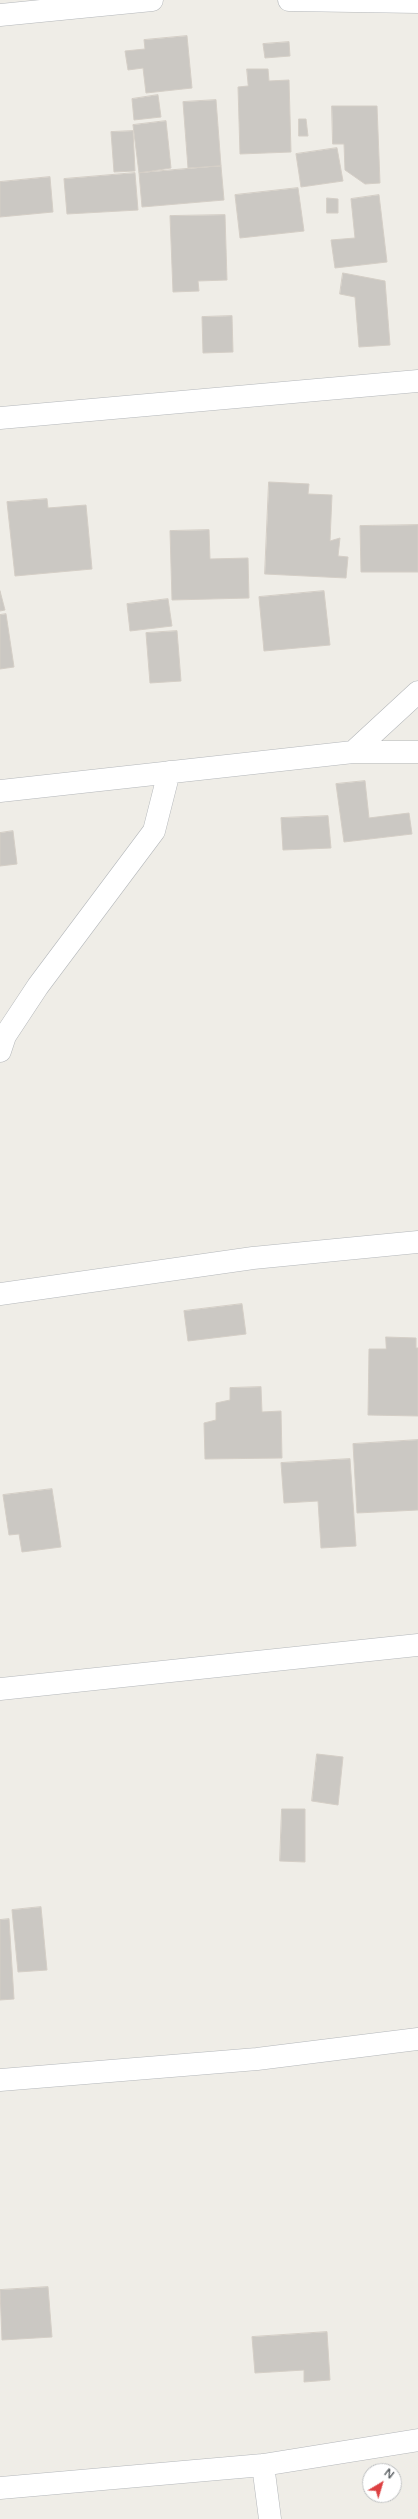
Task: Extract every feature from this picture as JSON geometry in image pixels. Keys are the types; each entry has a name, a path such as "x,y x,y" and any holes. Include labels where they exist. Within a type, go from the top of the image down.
{"street":[{"path":"0,15 152,0"},
{"path":"289,0 418,2"},
{"path":"0,418 418,381"},
{"path":"353,752 418,692"},
{"path":"0,790 353,752 418,752"},
{"path":"0,1052 5,1036 38,986 154,831 169,772"},
{"path":"0,1294 253,1258 418,1242"},
{"path":"0,1689 418,1645"},
{"path":"0,2080 257,2059 418,2039"},
{"path":"0,2488 263,2465 418,2440"},
{"path":"263,2465 270,2519"}],"building":[{"path":"187,36 192,88 146,93 143,68 128,70 125,51 145,49 144,40"},
{"path":"289,42 290,56 265,58 263,44"},
{"path":"247,69 268,69 269,81 289,80 291,152 240,154 238,87 248,86"},
{"path":"158,95 161,117 134,120 132,99"},
{"path":"216,100 221,166 188,168 183,102"},
{"path":"332,106 377,106 380,183 365,184 345,170 344,144 333,144"},
{"path":"299,119 306,119 308,136 299,136"},
{"path":"166,121 171,168 139,173 133,125"},
{"path":"133,131 135,171 114,172 111,132"},
{"path":"337,148 343,181 301,187 296,154"},
{"path":"221,166 224,200 142,207 139,173"},
{"path":"135,173 138,210 67,214 64,179"},
{"path":"50,177 53,212 0,217 0,182"},
{"path":"298,188 304,231 240,238 235,195"},
{"path":"379,195 387,262 335,268 331,240 355,238 351,199"},
{"path":"327,198 338,199 338,213 327,213"},
{"path":"225,215 227,280 198,281 199,291 173,292 170,216"},
{"path":"343,273 385,281 390,345 359,347 355,297 340,294"},
{"path":"232,316 233,352 203,353 202,317"},
{"path":"269,482 309,484 308,494 332,495 330,541 340,538 338,556 348,557 346,578 265,574"},
{"path":"47,499 48,508 86,505 92,569 15,576 7,502"},
{"path":"418,525 418,572 361,572 360,526"},
{"path":"209,530 210,559 248,558 249,598 172,600 170,531"},
{"path":"0,591 5,610 0,611"},
{"path":"324,591 330,645 264,651 259,597"},
{"path":"168,599 172,626 130,631 127,604"},
{"path":"6,614 14,667 0,669 0,615"},
{"path":"177,631 181,681 150,683 146,633"},
{"path":"365,781 369,818 409,813 412,834 344,842 336,784"},
{"path":"328,816 331,848 283,850 281,818"},
{"path":"13,831 17,864 0,866 0,833"},
{"path":"242,1304 246,1334 188,1341 184,1311"},
{"path":"386,1337 416,1338 416,1348 418,1348 418,1416 368,1415 369,1349 386,1349"},
{"path":"261,1387 262,1412 281,1411 282,1458 205,1459 204,1423 216,1420 216,1403 230,1400 230,1388"},
{"path":"418,1440 418,1510 357,1513 353,1444"},
{"path":"350,1459 356,1546 321,1548 318,1501 284,1503 281,1463"},
{"path":"52,1489 61,1547 22,1552 19,1534 9,1535 3,1495"},
{"path":"317,1754 343,1757 338,1805 312,1801"},
{"path":"282,1809 305,1809 305,1862 280,1861"},
{"path":"41,1907 47,1970 18,1972 12,1910"},
{"path":"9,1919 14,1999 0,2000 0,1920"},
{"path":"48,2287 52,2337 2,2340 0,2290"},
{"path":"327,2332 330,2380 304,2382 304,2370 255,2373 252,2337"}]}
